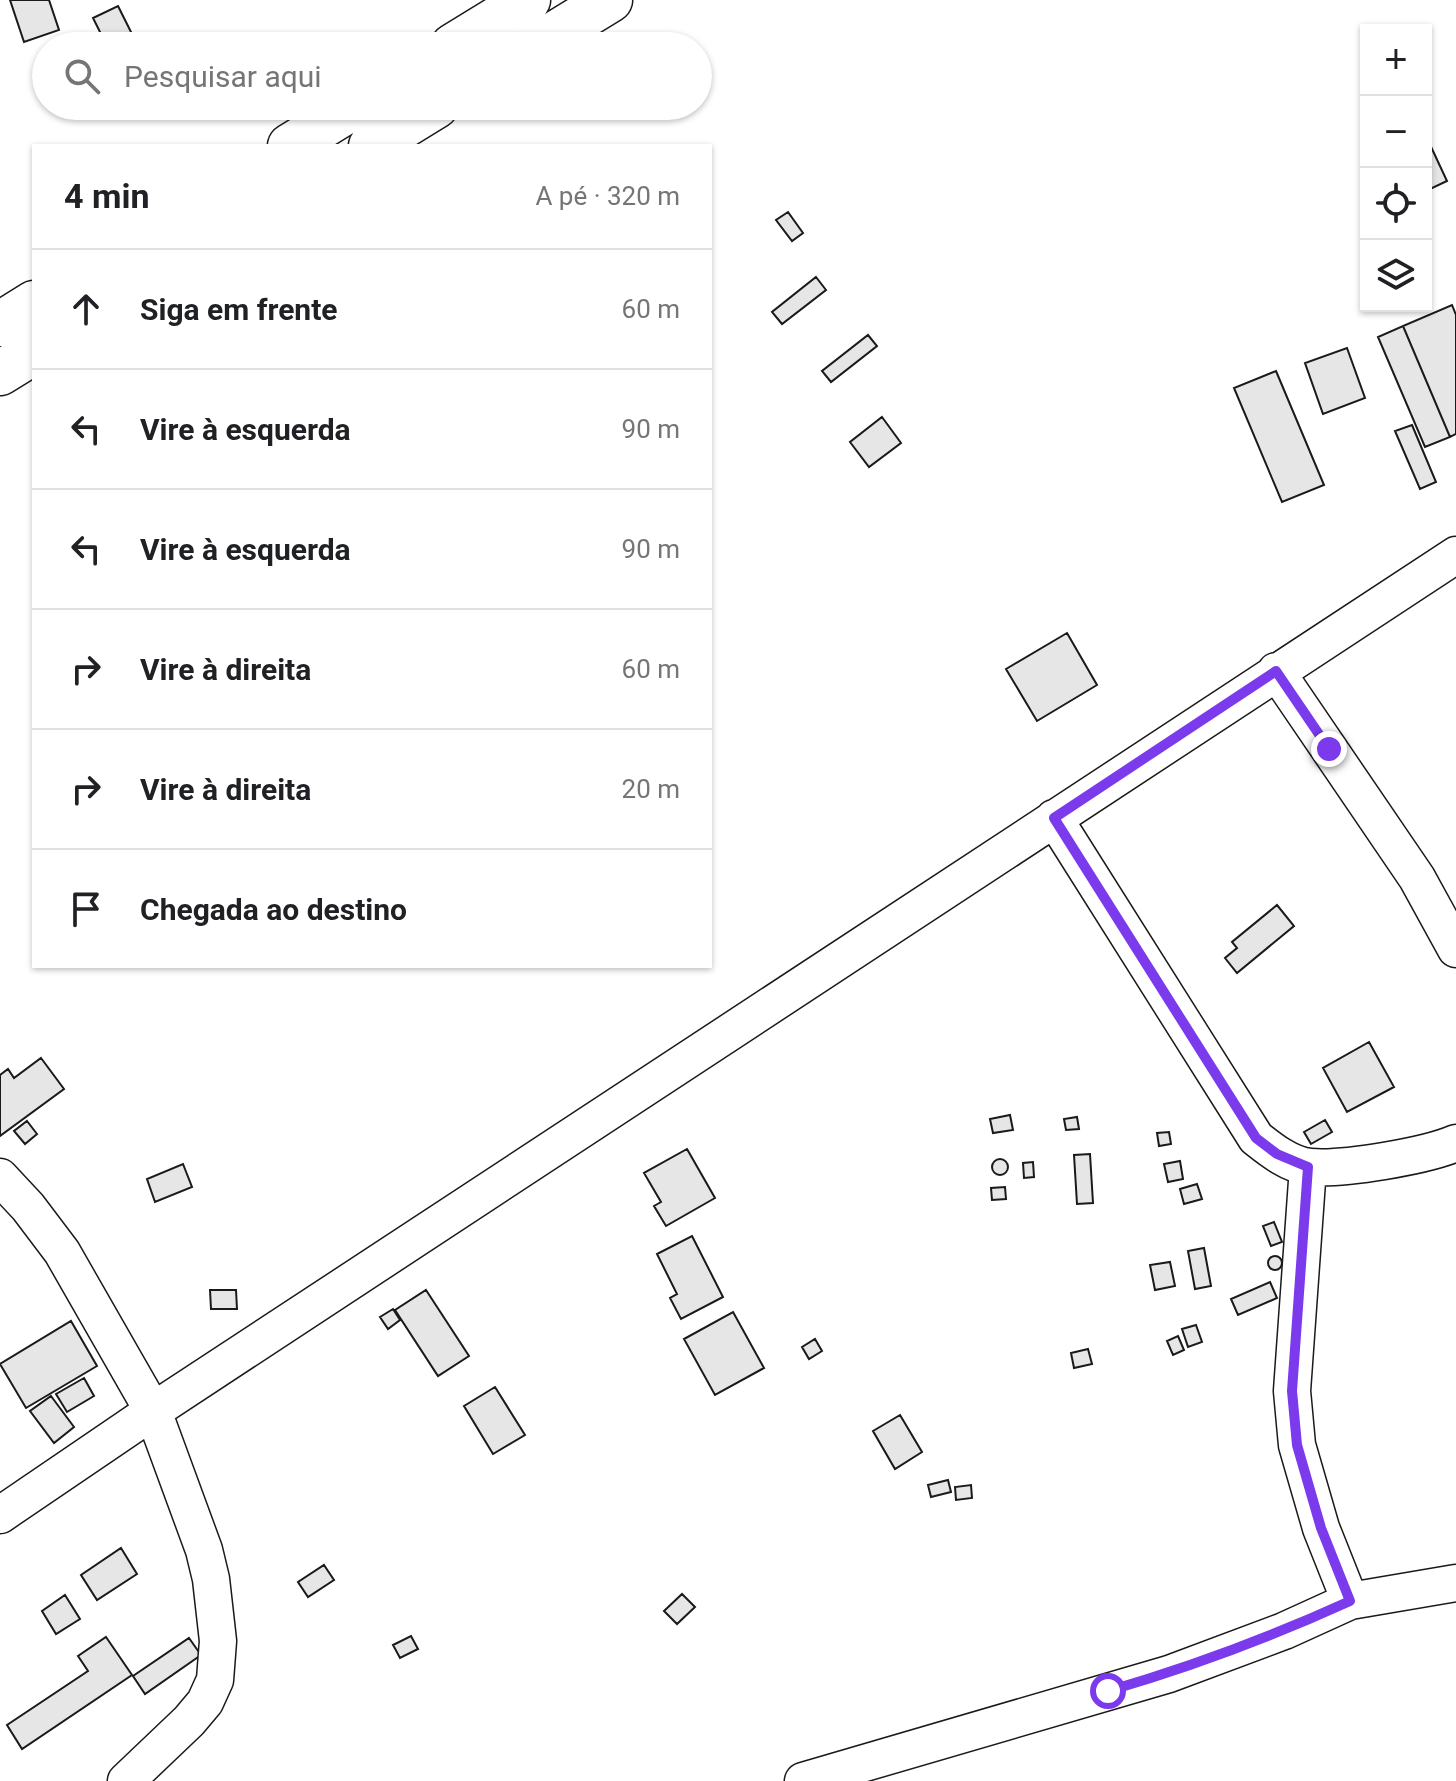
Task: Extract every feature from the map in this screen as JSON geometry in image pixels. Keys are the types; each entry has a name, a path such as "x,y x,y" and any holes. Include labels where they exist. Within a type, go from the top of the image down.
{"main road":[{"path":"476,32 528,0"},
{"path":"552,32 583,7"},
{"path":"293,144 332,120"},
{"path":"374,144 413,120"},
{"path":"0,324 32,304"},
{"path":"0,373 32,353"}],"street":[{"path":"0,1515 153,1411 1456,555"},
{"path":"1276,671 1417,878 1456,949"},
{"path":"1054,818 1256,1138 1277,1154 1308,1167 1382,1160 1456,1143"},
{"path":"1308,1167 1292,1391 1297,1445 1321,1528 1350,1601"},
{"path":"0,1177 28,1207 62,1252 153,1411 204,1550 211,1579 217,1654 215,1680 205,1702 189,1721 126,1781"},
{"path":"803,1781 1169,1674 1284,1631 1350,1601 1456,1583"}],"building":[{"path":"10,0 49,0 59,30 32,32 32,39 24,42"},
{"path":"118,6 131,32 100,32 93,18"},
{"path":"1432,149 1447,181 1432,188"},
{"path":"788,212 803,233 792,241 776,220"},
{"path":"816,277 826,290 782,324 772,312"},
{"path":"1452,305 1456,315 1456,434 1450,437 1403,326"},
{"path":"1403,326 1450,437 1425,447 1378,337"},
{"path":"868,335 877,346 831,382 822,371"},
{"path":"1347,348 1365,398 1323,414 1305,363"},
{"path":"1276,371 1324,485 1282,502 1234,388"},
{"path":"882,417 901,443 869,467 850,442"},
{"path":"1412,425 1436,482 1420,489 1395,431"},
{"path":"1067,633 1097,685 1037,721 1006,669"},
{"path":"1277,905 1294,926 1237,973 1225,958 1237,948 1232,942"},
{"path":"1369,1042 1394,1087 1347,1112 1323,1068"},
{"path":"41,1058 64,1089 0,1136 0,1075 8,1069 14,1078"},
{"path":"1010,1115 1013,1130 993,1133 990,1119"},
{"path":"1077,1117 1079,1129 1066,1130 1064,1119"},
{"path":"1325,1120 1332,1132 1311,1144 1304,1132"},
{"path":"27,1121 37,1134 25,1144 14,1131"},
{"path":"1169,1132 1171,1144 1159,1146 1157,1133"},
{"path":"687,1149 715,1198 666,1226 654,1206 661,1202 644,1173"},
{"path":"1090,1154 1093,1203 1077,1204 1074,1155"},
{"path":"1000,1159 1006,1161 1006,1173 1000,1175 994,1173 992,1167 994,1161"},
{"path":"1180,1161 1183,1179 1168,1182 1164,1164"},
{"path":"1033,1162 1034,1177 1024,1178 1023,1163"},
{"path":"183,1164 192,1187 155,1202 147,1179"},
{"path":"1197,1184 1202,1199 1184,1204 1180,1189"},
{"path":"1005,1187 1006,1199 992,1200 991,1188"},
{"path":"1274,1222 1282,1242 1271,1246 1263,1226"},
{"path":"692,1236 723,1297 681,1319 670,1298 677,1294 657,1254"},
{"path":"1204,1248 1211,1286 1195,1289 1188,1251"},
{"path":"1275,1256 1282,1263 1275,1270 1268,1263"},
{"path":"1170,1262 1175,1286 1155,1290 1150,1265"},
{"path":"1270,1282 1277,1298 1238,1315 1231,1299"},
{"path":"210,1290 236,1290 237,1309 211,1309"},
{"path":"426,1290 469,1356 438,1376 395,1310"},
{"path":"393,1309 400,1320 388,1329 380,1317"},
{"path":"733,1312 764,1368 715,1395 684,1339"},
{"path":"71,1321 97,1366 26,1408 0,1364"},
{"path":"1196,1325 1202,1342 1188,1347 1182,1329"},
{"path":"1178,1336 1184,1350 1173,1355 1167,1341"},
{"path":"815,1339 822,1351 809,1359 802,1347"},
{"path":"1088,1349 1092,1364 1074,1368 1071,1353"},
{"path":"84,1378 94,1396 67,1412 56,1394"},
{"path":"495,1387 525,1435 493,1454 464,1406"},
{"path":"51,1396 74,1427 54,1443 30,1411"},
{"path":"900,1415 922,1452 895,1469 873,1431"},
{"path":"948,1480 951,1492 931,1497 928,1485"},
{"path":"971,1485 972,1498 956,1500 955,1487"},
{"path":"121,1548 137,1574 97,1600 81,1575"},
{"path":"324,1565 334,1580 308,1597 298,1582"},
{"path":"682,1594 695,1607 677,1624 664,1611"},
{"path":"65,1595 80,1619 56,1634 42,1611"},
{"path":"411,1636 418,1649 400,1658 393,1645"},
{"path":"106,1637 132,1675 22,1749 7,1725 88,1671 78,1656"},
{"path":"189,1638 201,1655 145,1694 133,1676"}],"route":[{"path":"1108,1691 1199,1663 1284,1631 1350,1601 1321,1528 1297,1445 1292,1391 1308,1167 1277,1154 1256,1138 1054,818 1276,671 1329,749"}]}
